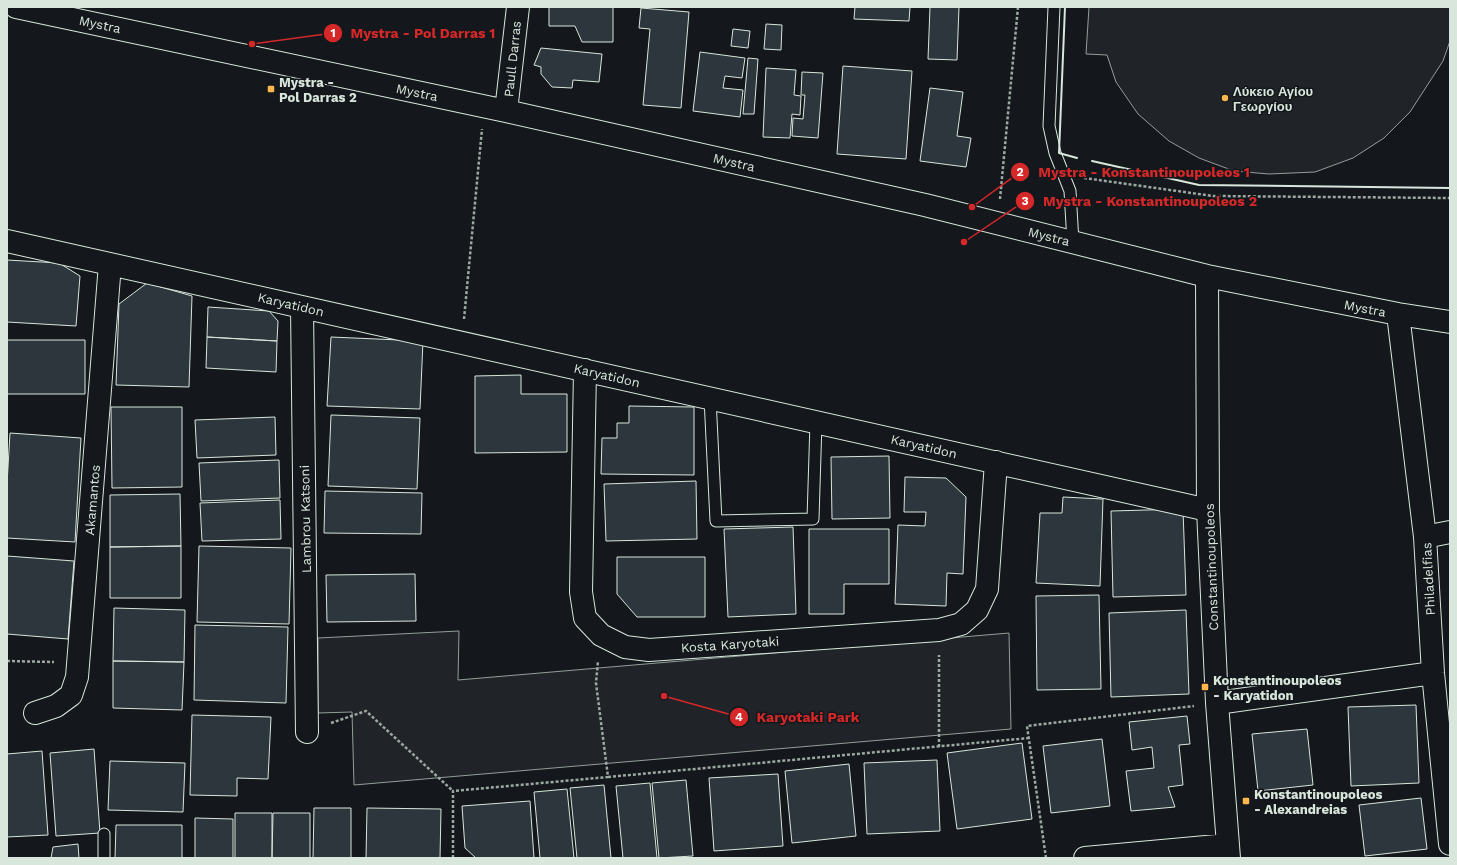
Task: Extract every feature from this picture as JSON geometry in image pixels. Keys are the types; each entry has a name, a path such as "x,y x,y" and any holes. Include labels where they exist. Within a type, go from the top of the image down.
{"street":[{"name":"Mystra","path":"16,7 506,111 925,205 1207,276 1398,314 1450,322"},
{"name":"Paull Darras","path":"506,111 518,7"},
{"name":"Karyatidon","path":"7,241 1208,510"},
{"name":"Akamantos","path":"35,713 56,706 71,695 77,677 110,264"},
{"name":"Constantinoupoleos","path":"1207,276 1208,510 1217,703 1229,852"},
{"name":"Lambrou Katsoni","path":"302,307 307,732"},
{"name":"Philadelfias","path":"1398,314 1426,537 1433,673 1446,757 1450,844"},
{"name":"Kosta Karyotaki","path":"585,370 581,592 585,618 601,636 625,647 649,650 939,630 960,624 977,610 987,589 996,462"},
{"path":"1426,537 1450,532"},
{"path":"1217,703 1433,673"},
{"path":"1085,858 1229,852"}],"lane":[{"path":"1054,7 1049,126 1055,153 1070,191 1073,242"},
{"path":"710,398 716,521 813,519 816,422"},
{"path":"104,834 104,858"}],"path":[{"path":"1000,200 1018,7"},
{"path":"461,342 484,107"},
{"path":"1064,175 1213,196 1450,198"},
{"path":"939,630 939,747"},
{"path":"601,636 596,684 608,777"},
{"path":"7,661 79,662"},
{"path":"1046,858 1027,726 1217,703"},
{"path":"307,732 366,711 453,791 453,858"},
{"path":"453,791 1029,738"}],"shaded area":[{"path":"1089,7 1450,7 1450,41 1443,61 1410,112 1384,138 1353,158 1315,172 1269,174 1234,171 1199,158 1169,141 1138,114 1116,82 1107,55 1086,54"},
{"path":"459,631 458,680 1009,633 1011,729 354,785 352,712 318,713 318,638"}],"building":[{"path":"549,7 613,7 613,42 582,42 575,26 549,26"},
{"path":"855,7 910,7 909,21 854,19"},
{"path":"930,7 959,7 957,60 928,59"},
{"path":"641,8 689,12 681,108 643,105 650,29 639,28"},
{"path":"766,24 782,25 781,50 764,49"},
{"path":"733,29 750,31 748,48 731,46"},
{"path":"541,48 602,54 599,82 573,80 572,88 552,87 541,74 541,67 534,65"},
{"path":"700,52 745,58 742,78 725,76 723,88 743,90 740,117 693,111"},
{"path":"748,58 758,59 754,114 743,114"},
{"path":"843,66 912,71 906,159 837,154"},
{"path":"766,68 796,70 794,95 801,96 800,115 792,114 790,138 763,137"},
{"path":"802,72 823,73 818,138 792,136 793,118 803,119 805,95 801,95"},
{"path":"930,88 963,92 957,136 971,138 966,167 920,161"},
{"path":"7,260 59,263 80,276 76,326 7,322"},
{"path":"147,283 192,296 189,387 116,385 119,304"},
{"path":"208,307 269,311 278,321 277,341 207,337"},
{"path":"207,337 277,341 276,372 206,368"},
{"path":"331,337 423,341 420,409 327,406"},
{"path":"7,340 85,340 85,394 7,394"},
{"path":"521,375 521,394 567,394 567,452 475,453 475,376"},
{"path":"629,406 694,407 694,475 601,474 602,438 617,438 617,423 629,423"},
{"path":"111,407 182,407 182,487 112,488"},
{"path":"331,415 420,418 417,489 328,486"},
{"path":"275,417 276,455 197,458 195,420"},
{"path":"10,433 81,438 75,542 7,538 7,484"},
{"path":"889,456 890,518 832,519 831,457"},
{"path":"279,460 280,498 201,501 199,463"},
{"path":"905,477 946,478 966,497 963,574 947,573 946,606 895,604 898,525 925,526 926,512 904,512"},
{"path":"696,481 697,539 606,541 604,484"},
{"path":"325,491 422,493 421,534 324,533"},
{"path":"180,494 181,546 110,547 110,495"},
{"path":"1063,497 1103,499 1100,586 1036,583 1040,513 1062,513"},
{"path":"280,500 281,539 202,541 200,503"},
{"path":"1183,509 1186,595 1113,597 1111,511"},
{"path":"793,527 796,614 728,617 724,529"},
{"path":"809,529 889,529 889,584 844,584 844,614 809,614"},
{"path":"181,546 181,598 110,598 110,547"},
{"path":"199,546 291,548 289,624 197,622"},
{"path":"7,556 74,561 68,639 7,634"},
{"path":"617,557 705,557 705,617 637,617 617,594"},
{"path":"415,574 416,621 327,622 326,575"},
{"path":"1099,595 1101,689 1037,690 1036,596"},
{"path":"114,608 185,610 184,662 113,661"},
{"path":"1186,610 1189,694 1111,697 1109,613"},
{"path":"195,625 288,627 286,703 194,700"},
{"path":"113,661 184,662 182,710 113,708"},
{"path":"1416,705 1419,783 1351,786 1348,707"},
{"path":"192,715 271,717 268,779 237,778 237,796 190,795"},
{"path":"1187,716 1190,744 1179,745 1183,785 1168,787 1175,807 1131,811 1126,771 1154,768 1152,747 1132,750 1129,722"},
{"path":"1307,729 1313,785 1258,791 1252,734"},
{"path":"1102,739 1110,806 1051,813 1043,746"},
{"path":"1022,743 1032,819 957,829 947,753"},
{"path":"94,749 100,833 56,836 50,753"},
{"path":"42,751 48,835 7,837 7,754"},
{"path":"937,760 940,831 867,834 864,763"},
{"path":"110,761 185,763 183,812 108,810"},
{"path":"849,764 856,836 792,843 785,771"},
{"path":"778,774 783,846 714,851 709,778"},
{"path":"686,780 693,856 659,858 652,783"},
{"path":"650,783 657,858 623,858 616,786"},
{"path":"604,785 611,858 577,858 570,788"},
{"path":"567,789 574,858 540,858 534,792"},
{"path":"1421,798 1427,849 1365,856 1359,805"},
{"path":"530,801 534,858 476,858 465,848 462,806"},
{"path":"314,808 351,808 351,858 313,858"},
{"path":"367,808 441,809 440,858 366,858"},
{"path":"235,813 272,813 272,858 235,858"},
{"path":"273,813 310,813 310,858 272,858"},
{"path":"195,818 233,819 233,858 195,858"},
{"path":"116,825 182,825 182,858 115,858"},
{"path":"78,844 79,858 51,858 53,847"}],"wall":[{"path":"1065,7 1059,153 1077,158"},
{"path":"1092,161 1199,185 1450,188"}],"place":[{"name":"Mystra - Pol Darras 1","path":"252,44"},
{"name":"Mystra - Pol Darras 2","path":"271,89"},
{"name":"Λύκειο Αγίου Γεωργίου","path":"1225,98"},
{"name":"Mystra - Konstantinoupoleos 1","path":"972,207"},
{"name":"Mystra - Konstantinoupoleos 2","path":"964,242"},
{"name":"Konstantinoupoleos - Karyatidon","path":"1205,687"},
{"name":"Karyotaki Park","path":"664,696"},
{"name":"Konstantinoupoleos - Alexandreias","path":"1246,801"}]}
